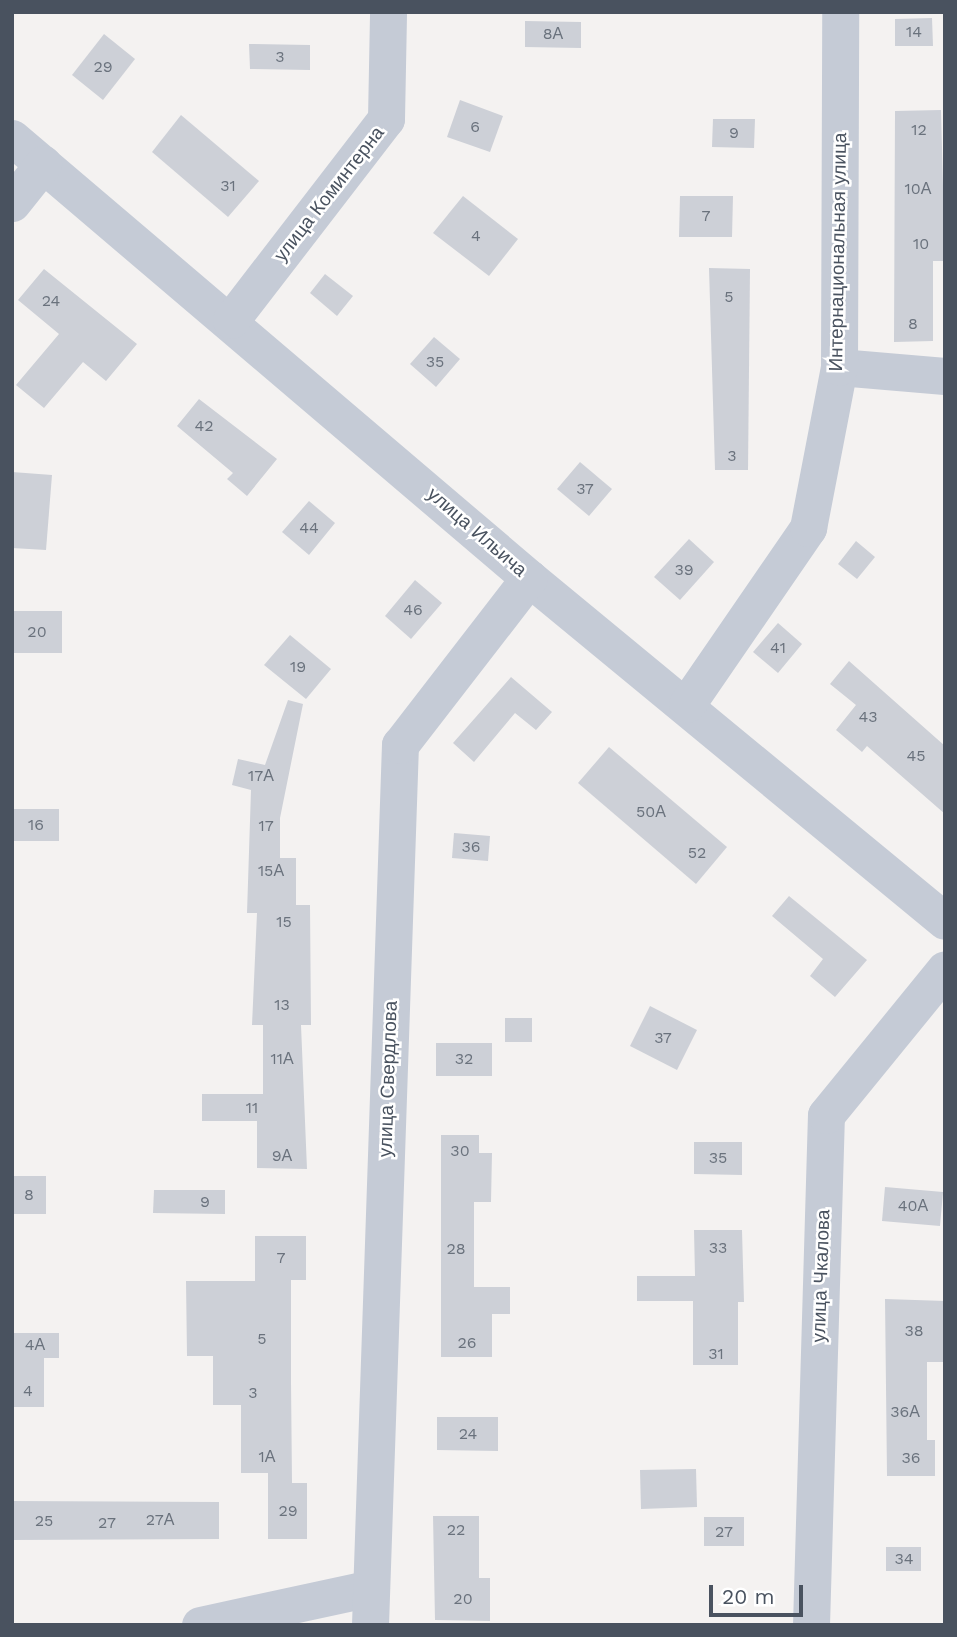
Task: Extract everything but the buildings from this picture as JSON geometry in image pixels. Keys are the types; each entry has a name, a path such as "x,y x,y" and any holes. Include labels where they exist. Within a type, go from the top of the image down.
{"street":[{"name":"улица Коминтерна","path":"231,320 386,119 388,12"},
{"name":"Интернациональная улица","path":"687,704 807,528 839,368 840,12"},
{"name":"улица Ильича","path":"12,138 231,320 529,578 687,704 945,921"},
{"path":"12,203 43,164"},
{"path":"839,368 945,376"},
{"name":"улица Свердлова","path":"370,1625 400,746 529,578"},
{"name":"улица Чкалова","path":"811,1625 826,1115 945,969"},
{"path":"200,1625 371,1588"}]}
